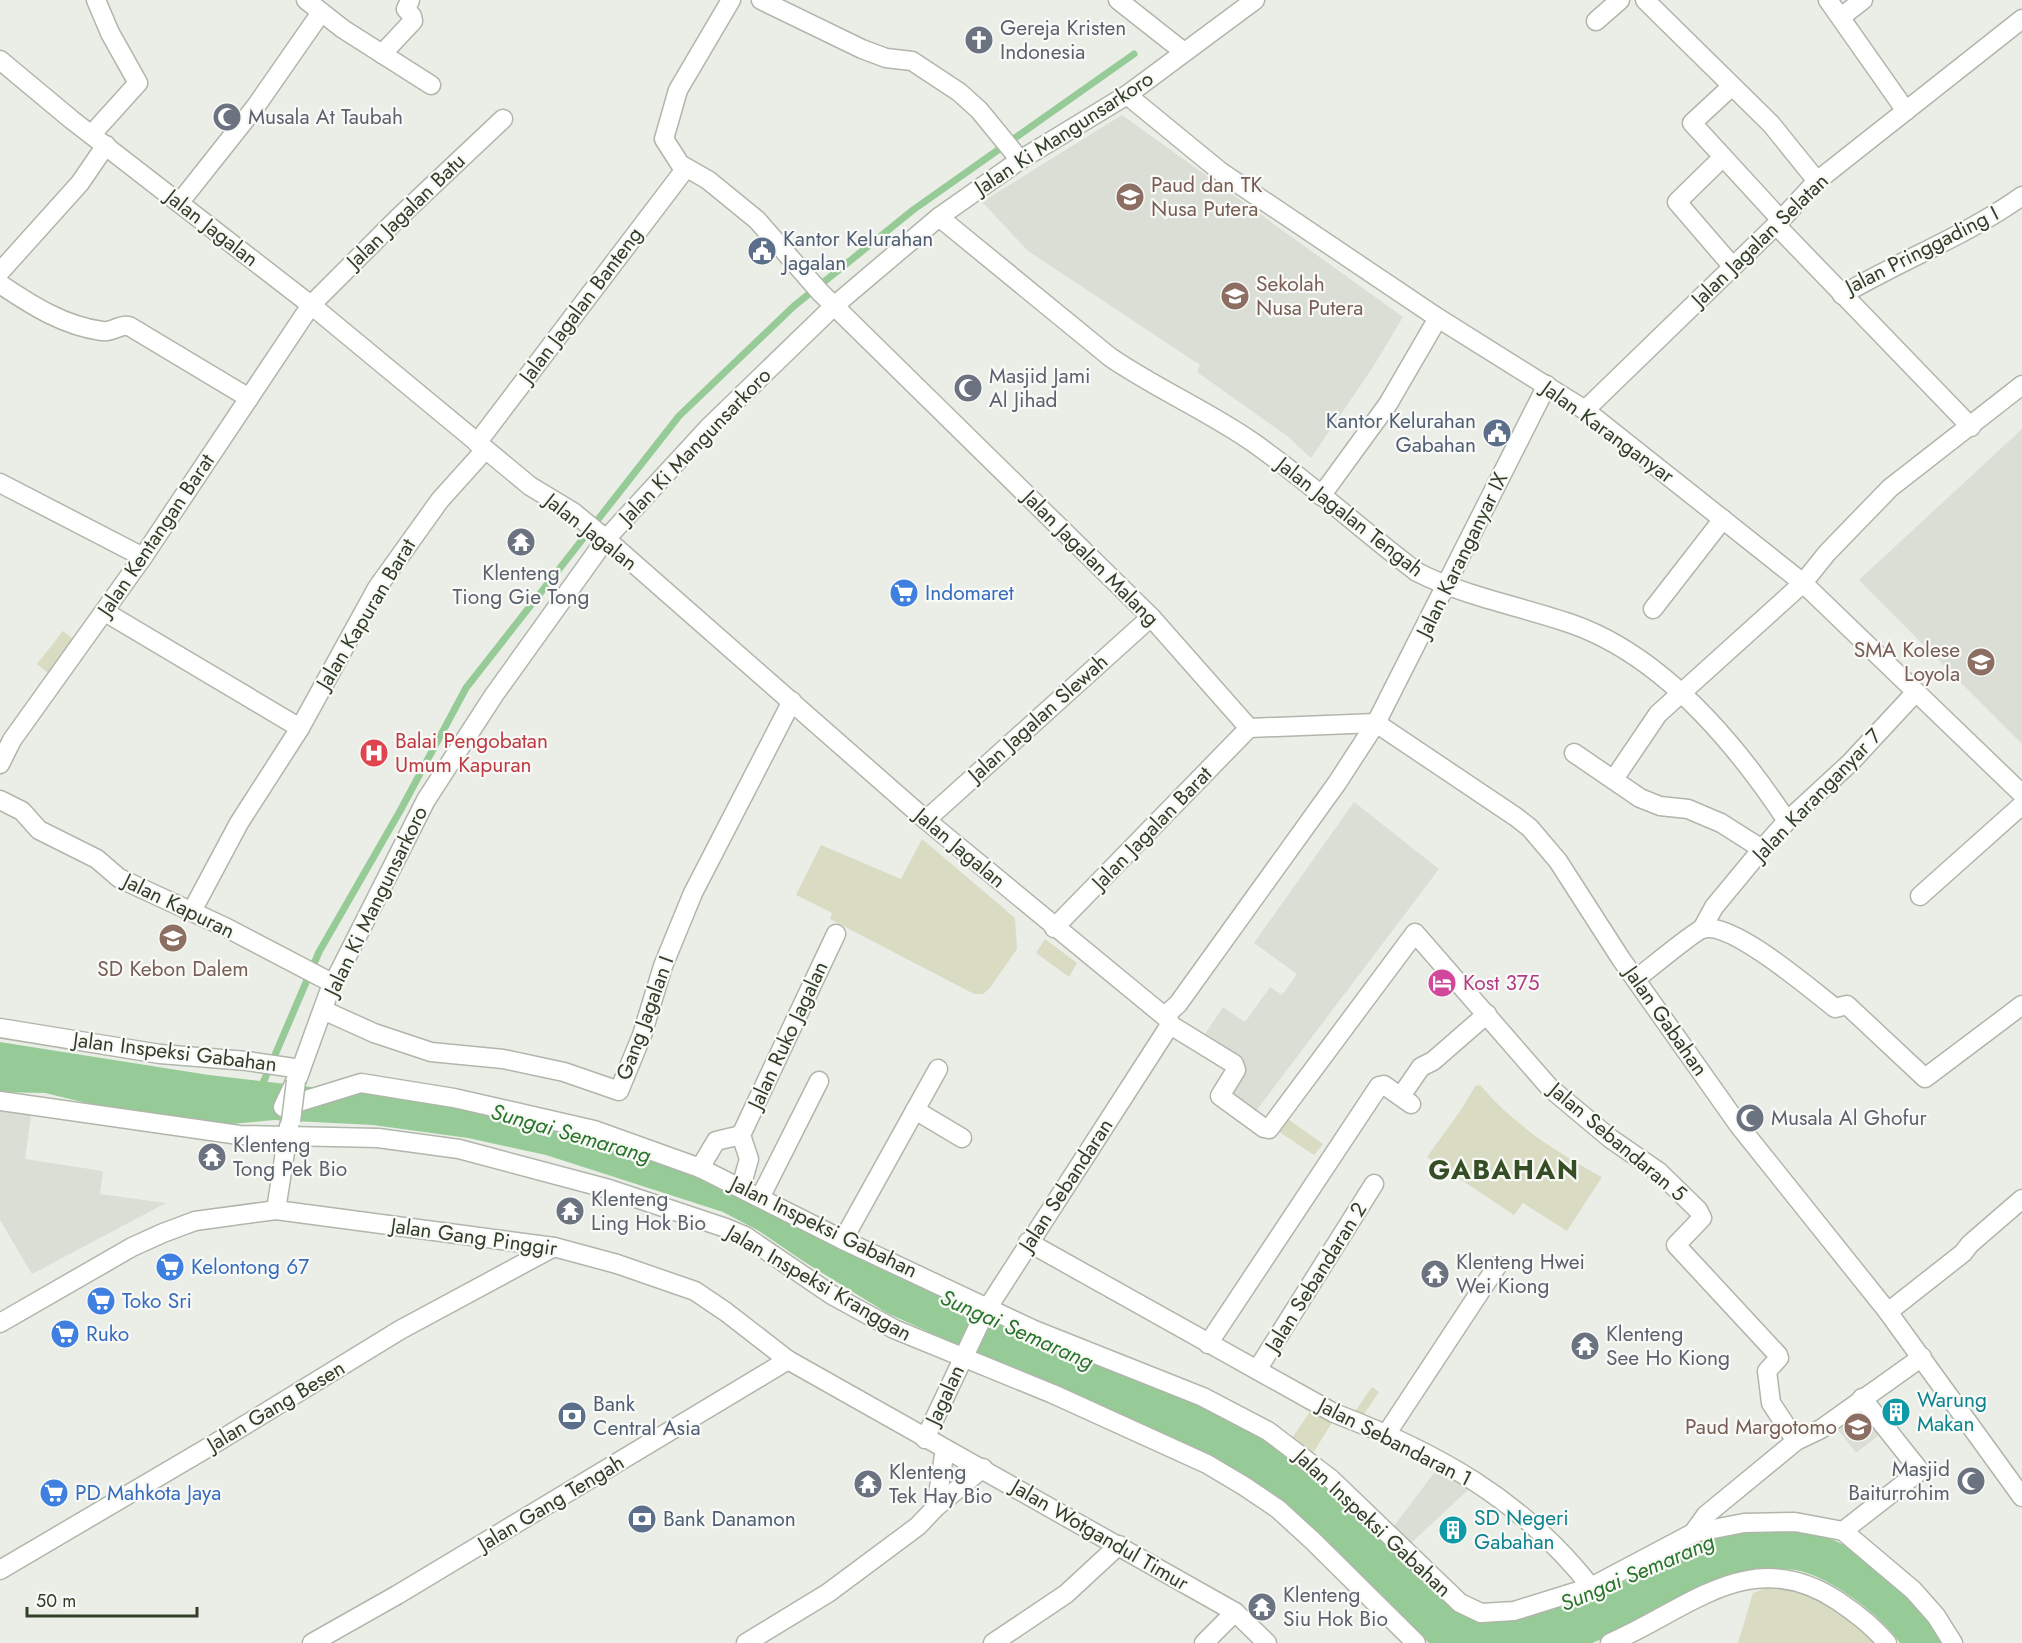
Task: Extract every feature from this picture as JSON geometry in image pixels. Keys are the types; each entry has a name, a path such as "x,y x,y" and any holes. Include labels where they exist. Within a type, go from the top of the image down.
{"street":[{"path":"0,272 80,183 99,140 138,83 110,33 96,0"},
{"path":"306,0 320,14 431,85"},
{"path":"382,54 412,21 412,16 405,9 410,0"},
{"path":"731,0 678,90 664,140 675,158 686,168 708,180 758,219 834,306"},
{"path":"761,0 862,49 886,58 912,61 959,92 1012,149"},
{"path":"1118,0 1184,52"},
{"name":"Jalan Ki Mangunsarkoro","path":"294,1072 323,1010 330,982 426,800 602,535 834,306 939,217 1012,149 1127,95 1256,0"},
{"path":"1596,21 1620,0"},
{"path":"1645,0 1771,124 1817,181"},
{"path":"1828,0 1906,111"},
{"path":"1841,17 1863,0"},
{"path":"180,202 256,106 320,14"},
{"name":"Jalan Jagalan Selatan","path":"1585,410 1779,223 1817,181 2022,19"},
{"name":"Jalan Jagalan","path":"0,60 311,305 530,486 573,512 602,535 926,820 1168,1020"},
{"name":"Jalan Pringgading I","path":"1732,86 1692,123 1842,295 1877,274 1987,221 2022,196"},
{"name":"Jalan Karanganyar","path":"1127,95 1221,172 1438,318 1585,410 1803,583 2022,794"},
{"name":"Jalan Jagalan Batu","path":"311,305 398,218 503,119"},
{"path":"1722,158 1677,202 1732,267"},
{"name":"Jalan Jagalan Banteng","path":"481,446 686,168"},
{"name":"Jalan Jagalan Tengah","path":"939,217 1110,357 1137,376 1208,412 1254,443 1417,572 1446,586 1588,631 1621,648 1681,692 1715,726 1787,821"},
{"path":"0,284 28,303 74,325 108,332 122,325 129,326 249,398"},
{"path":"1842,295 1971,427"},
{"name":"Jalan Kentangan Barat","path":"0,764 6,734 105,612 311,305"},
{"name":"Jalan Jagalan Malang","path":"834,306 1151,617 1249,728"},
{"path":"1321,496 1388,404 1438,318"},
{"name":"Jalan Karanganyar IX","path":"1376,723 1547,385"},
{"path":"1614,779 1659,714 1803,583 1827,553 1890,488 2022,385"},
{"name":"Jalan Kapuran Barat","path":"192,911 239,823 300,728 377,588 481,446"},
{"path":"0,483 144,557"},
{"path":"1653,609 1723,519"},
{"path":"105,612 300,728"},
{"name":"Jalan Jagalan Slewah","path":"926,820 1151,617"},
{"name":"Jalan Karanganyar 7","path":"1702,929 1714,907 1787,821 1850,764 1915,693"},
{"name":"Gang Jagalan I","path":"323,1010 374,1033 431,1052 503,1059 564,1072 619,1091 642,1035 666,958 693,893 792,701"},
{"path":"1249,728 1376,723"},
{"name":"Jalan Gabahan","path":"1376,723 1530,828 1558,861 1636,979 1740,1127 1888,1311 2021,1494"},
{"name":"Jalan Sebandaran","path":"964,1355 986,1309 1178,1004 1337,783 1376,723"},
{"name":"Jalan Jagalan Barat","path":"1054,928 1249,728"},
{"path":"1574,753 1640,798 1660,806 1688,809 1721,823 1762,849"},
{"name":"Jalan Kapuran","path":"0,800 22,811 39,830 97,859 119,878 192,911 330,982"},
{"path":"1920,896 2022,806"},
{"path":"1636,979 1702,929 1717,930 1757,948 1835,1008 1846,1005 1925,1078 2022,1005"},
{"name":"Jalan Sebandaran 5","path":"1168,1020 1234,1064 1236,1070 1220,1096 1264,1128 1269,1129 1415,933 1488,1014 1550,1088 1611,1139 1659,1172 1698,1210 1702,1218 1676,1245 1778,1355 1777,1361 1767,1371 1771,1403 1796,1441"},
{"name":"Jalan Ruko Jagalan","path":"741,1135 836,934"},
{"path":"1208,1344 1379,1086 1384,1085 1406,1100 1421,1067 1433,1061 1488,1014"},
{"name":"Jalan Inspeksi Gabahan","path":"0,1028 160,1054 247,1061 294,1072 283,1107 361,1083 454,1098 594,1130 700,1168 986,1309 1203,1397 1268,1431 1331,1479 1439,1584 1470,1609 1489,1613 1514,1611 1591,1587 1693,1533 1716,1527 1767,1521 1795,1522 1843,1531 1913,1590 1936,1616 1953,1643"},
{"path":"843,1240 938,1069"},
{"path":"276,1210 294,1072"},
{"path":"760,1198 819,1081"},
{"name":"Jalan Inspeksi Kranggan","path":"0,1101 239,1135 288,1129 459,1149 690,1215 745,1236 832,1295 894,1329 964,1355 1144,1435 1207,1464 1244,1486 1278,1509 1416,1643"},
{"path":"915,1110 963,1138"},
{"path":"700,1168 716,1141 741,1135 749,1159 741,1187"},
{"name":"Jalan Sebandaran 2","path":"1257,1370 1374,1184"},
{"path":"1888,1311 1963,1253 1970,1244 2022,1199"},
{"name":"Jalan Gang Pinggir","path":"0,1323 132,1247 163,1233 195,1221 276,1210 554,1247 617,1264 695,1291 788,1360 925,1439"},
{"name":"Jalan Sebandaran 1","path":"1028,1242 1334,1413 1386,1433 1463,1475 1514,1507 1545,1536 1591,1587"},
{"name":"Jalan Gang Besen","path":"0,1570 214,1444 400,1330 554,1247"},
{"path":"1386,1433 1497,1266"},
{"name":"Jagalan","path":"925,1439 964,1355"},
{"path":"1693,1533 1706,1515 1796,1441 1821,1429 1922,1357"},
{"name":"Jalan Gang Tengah","path":"312,1643 397,1595 788,1360"},
{"path":"1843,1531 1920,1471 1862,1398"},
{"name":"Jalan Wotgandul Timur","path":"925,1439 984,1468 1236,1612 1267,1643"},
{"path":"936,1507 945,1449"},
{"path":"746,1643 828,1593 918,1527 936,1507 984,1468"},
{"path":"993,1643 1066,1594 1119,1545"},
{"path":"1610,1643 1709,1592 1740,1580 1786,1578 1804,1583 1827,1594 1855,1613 1887,1643"},
{"path":"1204,1643 1236,1612"}],"shaded area":[{"name":"Sekolah Nusa Putera","path":"1122,115 1403,317 1373,367 1311,458 1287,436 1197,372 1200,365 1028,251 982,202"},
{"name":"SMA Kolese Loyola","path":"2022,429 2022,744 1859,580"},
{"path":"63,631 81,645 55,679 37,664"},
{"path":"1354,802 1439,869 1256,1111 1225,1089 1243,1060 1205,1034 1223,1007 1245,1022 1270,987 1282,995 1297,974 1254,943"},
{"path":"922,839 1015,918 1017,949 983,994 974,994 830,919 832,913 796,895 821,845 901,879"},
{"path":"1045,939 1077,963 1069,977 1036,953"},
{"path":"1480,1085 1507,1113 1536,1137 1602,1177 1567,1231 1523,1203 1514,1215 1427,1157 1475,1086"},
{"path":"0,1105 32,1109 25,1159 103,1171 100,1194 166,1203 32,1274 0,1220"},
{"path":"1281,1114 1323,1144 1314,1155 1272,1127"},
{"path":"1372,1387 1379,1392 1362,1417 1354,1413"},
{"name":"Paud Margotomo","path":"1859,1402 1883,1432 1856,1453 1833,1423"},
{"path":"1312,1409 1333,1421 1313,1453 1292,1438"},
{"path":"1437,1469 1470,1488 1410,1544 1394,1526"},
{"path":"1766,1588 1798,1593 1826,1604 1851,1621 1875,1643 1738,1643 1753,1593"}],"water":[{"name":"Sungai Semarang","path":"0,1042 209,1075 421,1100 566,1130 712,1181 883,1270 1189,1397 1260,1432 1329,1485 1448,1603 1463,1615 1477,1620 1594,1594 1630,1578 1689,1544 1706,1538 1742,1532 1788,1530 1816,1534 1838,1542 1860,1554 1880,1569 1915,1604 1943,1643 1900,1643 1867,1609 1838,1588 1796,1570 1772,1570 1592,1643 1429,1643 1319,1536 1101,1410 887,1313 759,1231 723,1212 546,1155 468,1138 373,1125 274,1120 232,1124 141,1116 45,1093 0,1092"}],"waterway":[{"path":"260,1090 319,952 400,811 466,688 679,416 794,306 913,210 1134,54"}],"place":[{"name":"Gereja Kristen Indonesia","path":"979,40"},
{"name":"Musala At Taubah","path":"227,117"},
{"name":"Paud dan TK Nusa Putera","path":"1130,197"},
{"name":"Kantor Kelurahan Jagalan","path":"762,251"},
{"name":"Sekolah Nusa Putera","path":"1235,296"},
{"name":"Masjid Jami Al Jihad","path":"968,388"},
{"name":"Kantor Kelurahan Gabahan","path":"1497,433"},
{"name":"Klenteng Tiong Gie Tong","path":"521,542"},
{"name":"Indomaret","path":"904,593"},
{"name":"SMA Kolese Loyola","path":"1981,662"},
{"name":"Balai Pengobatan Umum Kapuran","path":"374,753"},
{"name":"SD Kebon Dalem","path":"173,938"},
{"name":"Kost 375","path":"1442,983"},
{"name":"Musala Al Ghofur","path":"1750,1118"},
{"name":"Klenteng Tong Pek Bio","path":"212,1157"},
{"name":"Klenteng Ling Hok Bio","path":"570,1211"},
{"name":"Kelontong 67","path":"170,1267"},
{"name":"Klenteng Hwei Wei Kiong","path":"1435,1274"},
{"name":"Toko Sri","path":"101,1301"},
{"name":"Ruko","path":"65,1334"},
{"name":"Klenteng See Ho Kiong","path":"1585,1346"},
{"name":"Warung Makan","path":"1896,1412"},
{"name":"Bank Central Asia","path":"572,1416"},
{"name":"Paud Margotomo","path":"1858,1427"},
{"name":"Masjid Baiturrohim","path":"1971,1481"},
{"name":"Klenteng Tek Hay Bio","path":"868,1484"},
{"name":"PD Mahkota Jaya","path":"54,1493"},
{"name":"Bank Danamon","path":"642,1519"},
{"name":"SD Negeri Gabahan","path":"1453,1530"},
{"name":"Klenteng Siu Hok Bio","path":"1262,1607"}],"district":[{"name":"GABAHAN","path":"1504,1169"}]}
